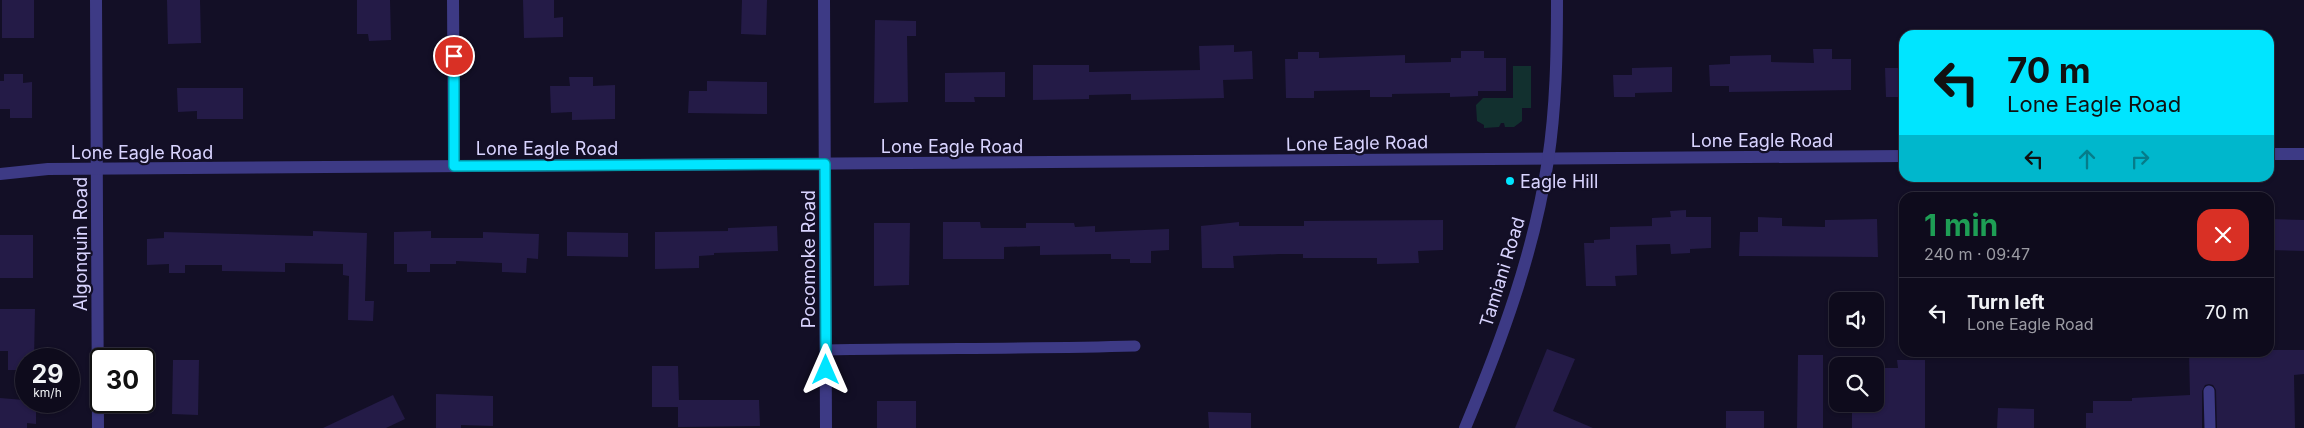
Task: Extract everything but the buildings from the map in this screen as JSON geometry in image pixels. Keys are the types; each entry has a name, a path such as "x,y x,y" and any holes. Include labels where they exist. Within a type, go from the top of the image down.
{"street":[{"name":"Algonquin Road","path":"96,0 98,428"},
{"path":"454,0 454,166"},
{"name":"Pocomoke Road","path":"824,0 826,428"},
{"name":"Tamiani Road","path":"1465,428 1490,369 1515,299 1540,204 1549,158 1557,75 1557,0"},
{"path":"2274,154 2304,154"},
{"name":"Lone Eagle Road","path":"0,174 48,170 454,166 1899,156"}],"lane":[{"path":"826,350 934,348 1014,350 1135,346"},
{"path":"2210,391 2210,428"}],"green space":[{"path":"1513,66 1531,66 1531,108 1522,108 1522,121 1514,127 1505,127 1504,123 1501,123 1499,127 1484,128 1484,125 1477,121 1476,105 1483,98 1513,98"}],"place":[{"name":"Eagle Hill","path":"1510,181"}],"route":[{"path":"454,56 454,166 825,164 826,370"}]}
